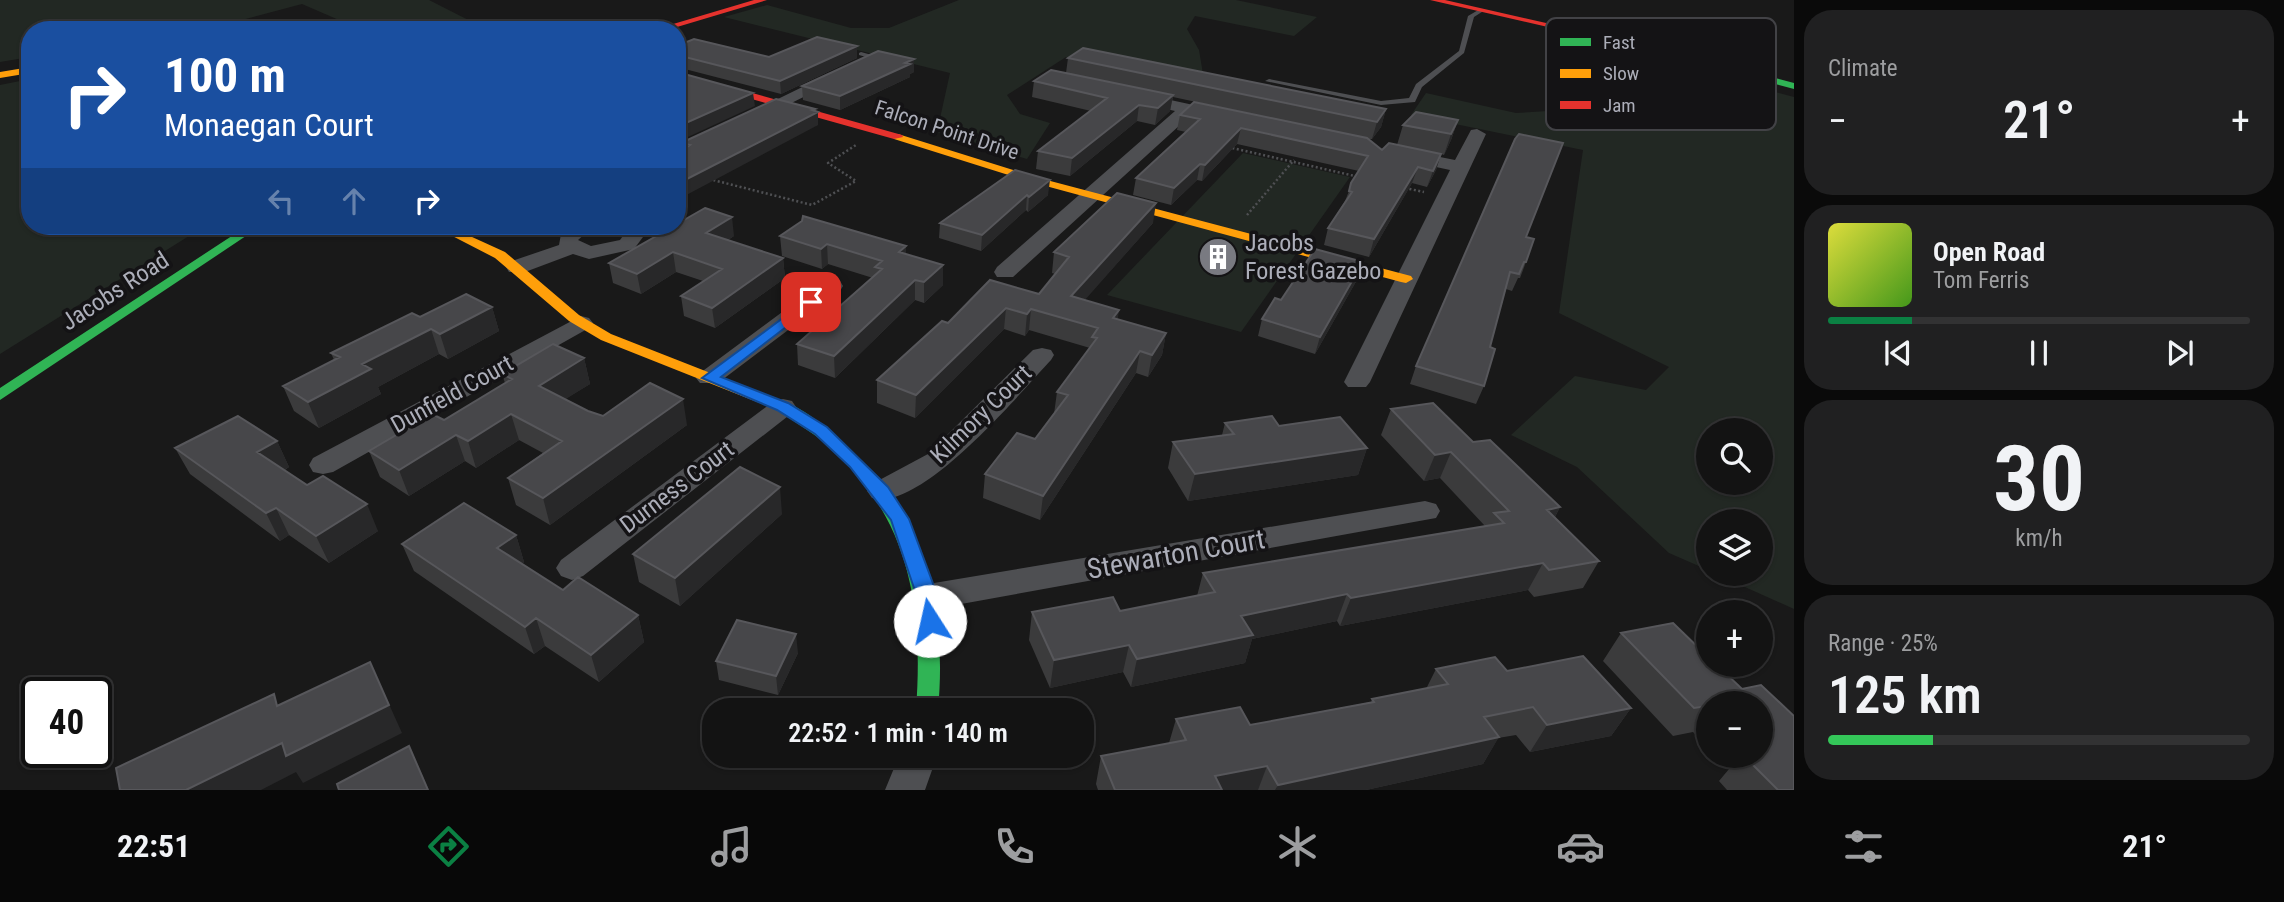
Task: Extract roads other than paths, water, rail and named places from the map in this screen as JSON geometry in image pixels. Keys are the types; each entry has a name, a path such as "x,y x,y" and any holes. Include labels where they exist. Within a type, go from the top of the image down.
{"street":[{"path":"686,22 763,0"},
{"path":"1434,0 1546,24"},
{"path":"746,119 874,57"},
{"path":"0,75 21,72"},
{"name":"Falcon Point Drive","path":"686,77 780,102 1091,195 1406,279"},
{"path":"1776,81 1794,86"},
{"path":"1127,96 1238,119"},
{"path":"1004,272 1187,108"},
{"path":"1357,382 1477,134"},
{"path":"1392,152 1461,167"},
{"name":"Jacobs Road","path":"0,395 242,235"},
{"path":"460,235 492,249 517,267 581,323 623,345 783,407 821,430 881,491 900,519 928,597 933,646 928,698"},
{"path":"570,235 568,240 573,247 589,253 616,250 634,239 635,235"},
{"path":"517,267 573,247"},
{"path":"709,378 832,286"},
{"name":"Dunfield Court","path":"323,466 581,323"},
{"name":"Kilmory Court","path":"881,491 938,461 1042,355"},
{"name":"Durness Court","path":"572,568 783,407"},
{"name":"Stewarton Court","path":"928,597 1425,511"},
{"path":"905,790 913,768"}],"lane":[{"path":"1269,81 1381,103 1412,100 1419,86 1462,52 1471,16 1482,10"}],"place":[{"name":"Jacobs Forest Gazebo","path":"1218,257"}]}
